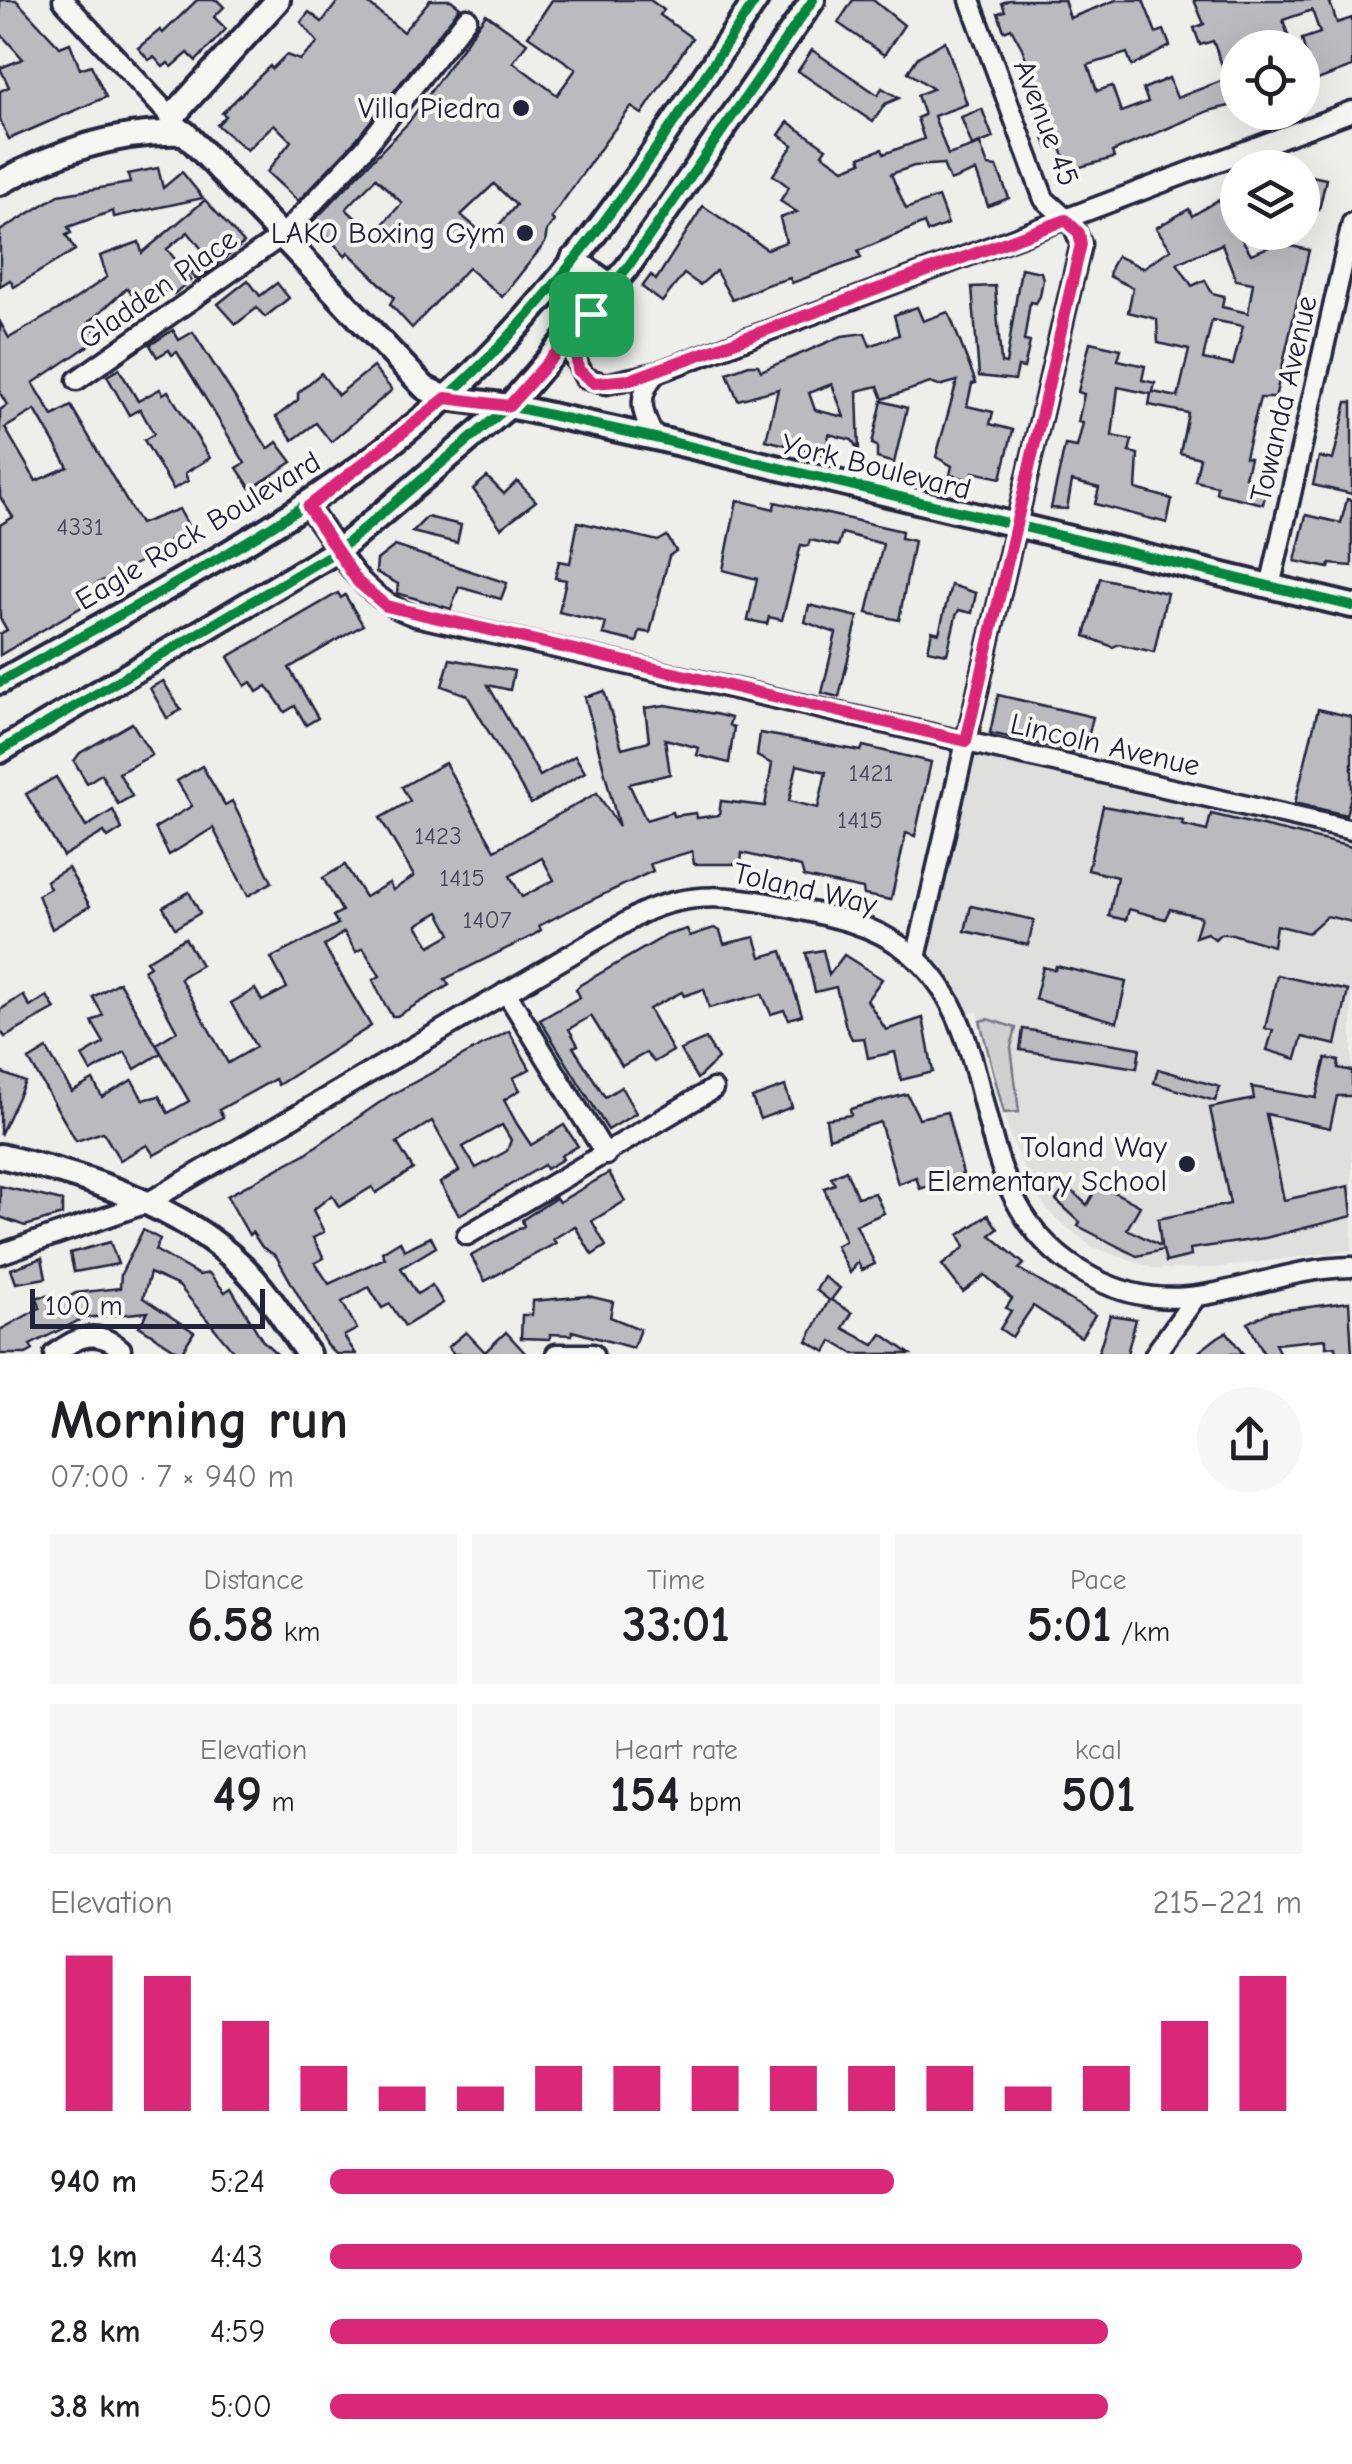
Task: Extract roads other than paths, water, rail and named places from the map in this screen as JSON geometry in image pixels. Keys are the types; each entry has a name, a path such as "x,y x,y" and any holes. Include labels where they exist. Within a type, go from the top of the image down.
{"main road":[{"path":"0,183 58,155 108,139 178,125 278,0"},
{"name":"Eagle Rock Boulevard","path":"0,682 308,507 446,398 573,259 756,0"},
{"path":"0,751 340,549 509,406 612,287 813,0"},
{"name":"York Boulevard","path":"178,125 425,388 446,398 509,406 654,438 1352,606"},
{"path":"573,259 612,287"},
{"path":"0,1156 65,1172 147,1203 196,1232 243,1267 308,1354"}],"street":[{"path":"63,0 178,125"},
{"name":"Avenue 45","path":"916,958 1081,244 1079,233 1044,199 970,0"},
{"name":"Gladden Place","path":"77,380 283,234 364,150 467,18"},
{"path":"591,314 575,343 574,358 585,378 606,384 656,373 1352,111"},
{"name":"Towanda Avenue","path":"1270,587 1352,223"},
{"path":"654,438 641,406 646,385 656,373"},
{"name":"Lincoln Avenue","path":"308,507 340,549 358,582 386,606 415,616 1352,830"},
{"name":"Toland Way","path":"0,1254 147,1203 650,910 688,898 738,898 871,928 916,958 935,980 964,1032 1008,1191 1044,1242 1069,1264 1109,1285 1148,1297 1194,1301 1294,1272 1352,1267"},
{"path":"506,992 606,1154"},
{"path":"468,1235 713,1089"},
{"path":"1155,1354 1194,1301"},
{"path":"54,1354 82,1336 106,1337 120,1349"},
{"path":"556,1354 593,1354"}],"place":[{"name":"Villa Piedra","path":"521,108"},
{"name":"LAKO Boxing Gym","path":"525,233"},
{"name":"Toland Way Elementary School","path":"1187,1164"}]}
